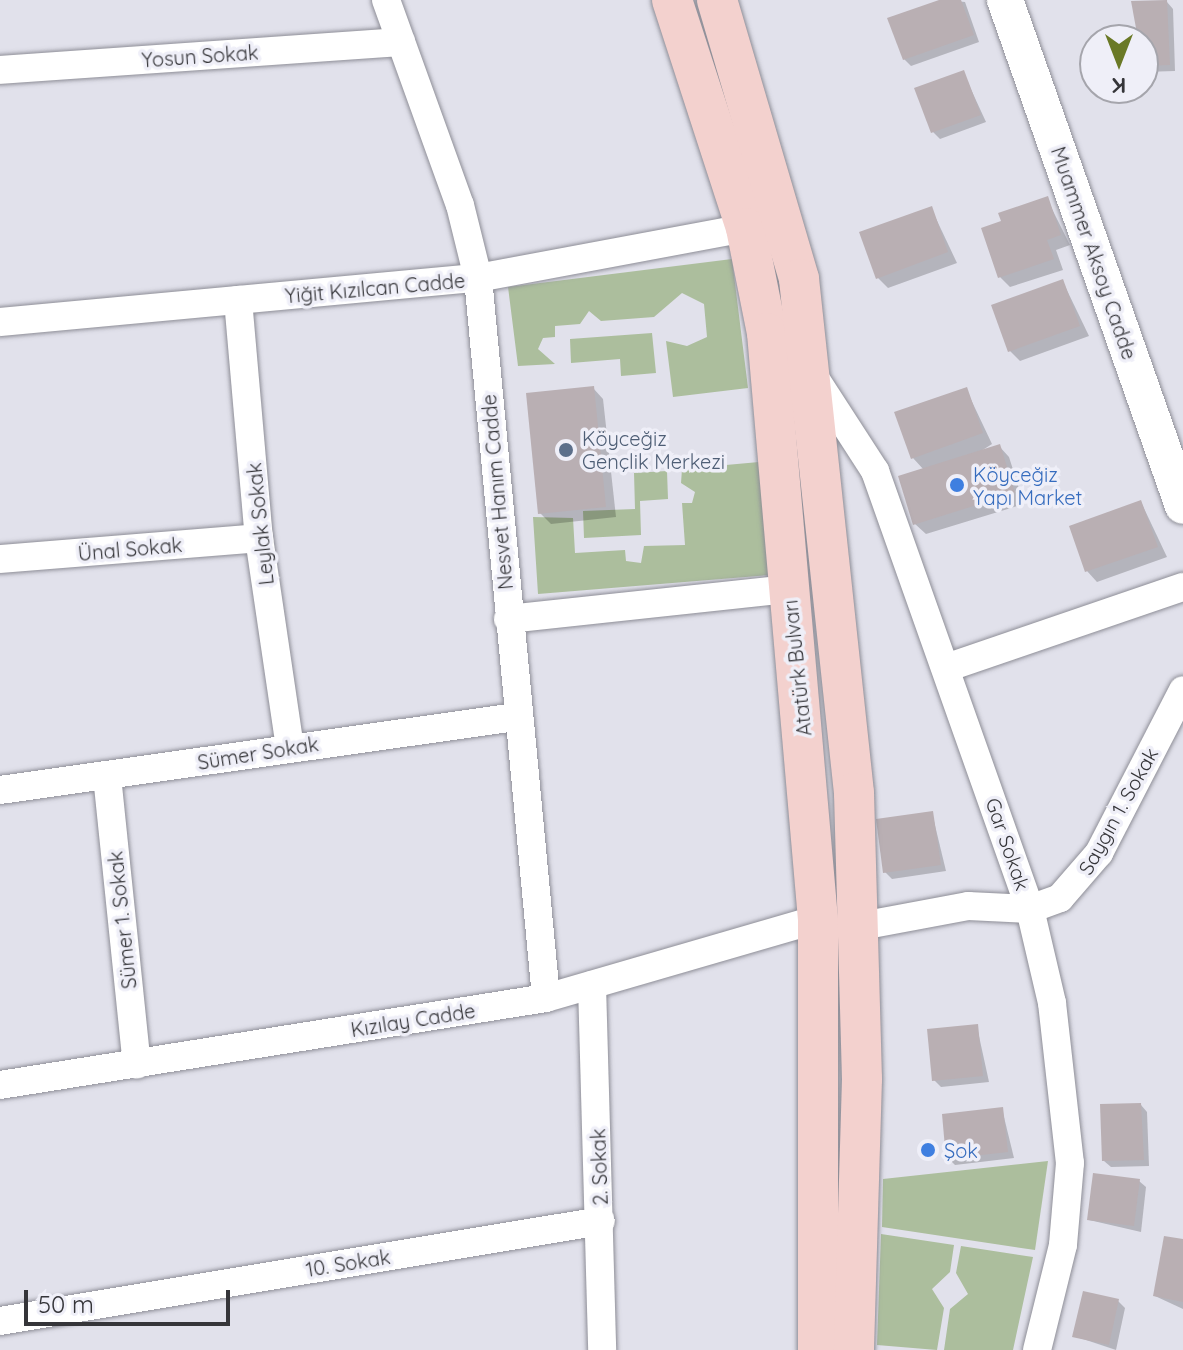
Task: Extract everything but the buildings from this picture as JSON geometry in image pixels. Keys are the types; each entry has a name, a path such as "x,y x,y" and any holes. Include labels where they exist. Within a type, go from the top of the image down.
{"main road":[{"name":"Atatürk Bulvarı","path":"672,0 746,228 767,333 818,919 818,1350"},
{"path":"717,0 791,244 809,370 861,926 854,1350"}],"street":[{"name":"Nesvet Hanım Cadde","path":"386,0 460,205 478,278 516,717 546,998"},
{"name":"Muammer Aksoy Cadde","path":"1005,0 1183,506"},
{"name":"Yosun Sokak","path":"0,70 401,42"},
{"name":"Yiğit Kızılcan Cadde","path":"0,322 478,278 746,228"},
{"name":"Leylak Sokak","path":"238,300 259,538 290,748"},
{"name":"Gar Sokak","path":"809,370 875,471 1030,909 1061,1050 1070,1163 1063,1245 1037,1350"},
{"name":"Ünal Sokak","path":"0,559 259,538"},
{"path":"946,668 1183,587"},
{"path":"508,619 789,589"},
{"name":"Saygın 1. Sokak","path":"1030,909 1060,898 1093,862 1183,690"},
{"name":"Sümer Sokak","path":"0,790 516,717"},
{"name":"Sümer 1. Sokak","path":"107,776 137,1064"},
{"path":"861,926 968,906 1030,909"},
{"name":"Kızılay Cadde","path":"0,1085 546,998 818,919"},
{"name":"2. Sokak","path":"592,985 601,1221 602,1350"},
{"name":"10. Sokak","path":"0,1321 601,1221"}],"green space":[{"path":"732,259 748,388 673,397 666,341 687,346 707,337 704,304 682,293 654,317 601,321 589,311 580,324 555,326 555,337 543,338 538,349 555,364 518,366 508,287"},
{"path":"652,333 656,373 621,376 620,359 571,363 570,339"},
{"path":"759,462 769,575 538,594 533,517 573,518 575,553 625,550 626,561 641,563 644,546 685,545 682,503 692,503 695,492 681,483 682,469"},
{"path":"667,471 668,499 640,501 641,535 584,538 583,511 635,509 634,473"},
{"path":"1048,1161 1035,1250 882,1227 883,1179"},
{"path":"881,1234 954,1245 950,1272 932,1289 944,1308 937,1350 877,1345"},
{"path":"961,1246 1033,1257 1013,1350 944,1350 950,1309 968,1294 956,1273"}],"place":[{"name":"Köyceğiz Gençlik Merkezi","path":"566,450"},
{"name":"Köyceğiz Yapı Market","path":"957,485"},
{"name":"Şok","path":"928,1150"}]}
